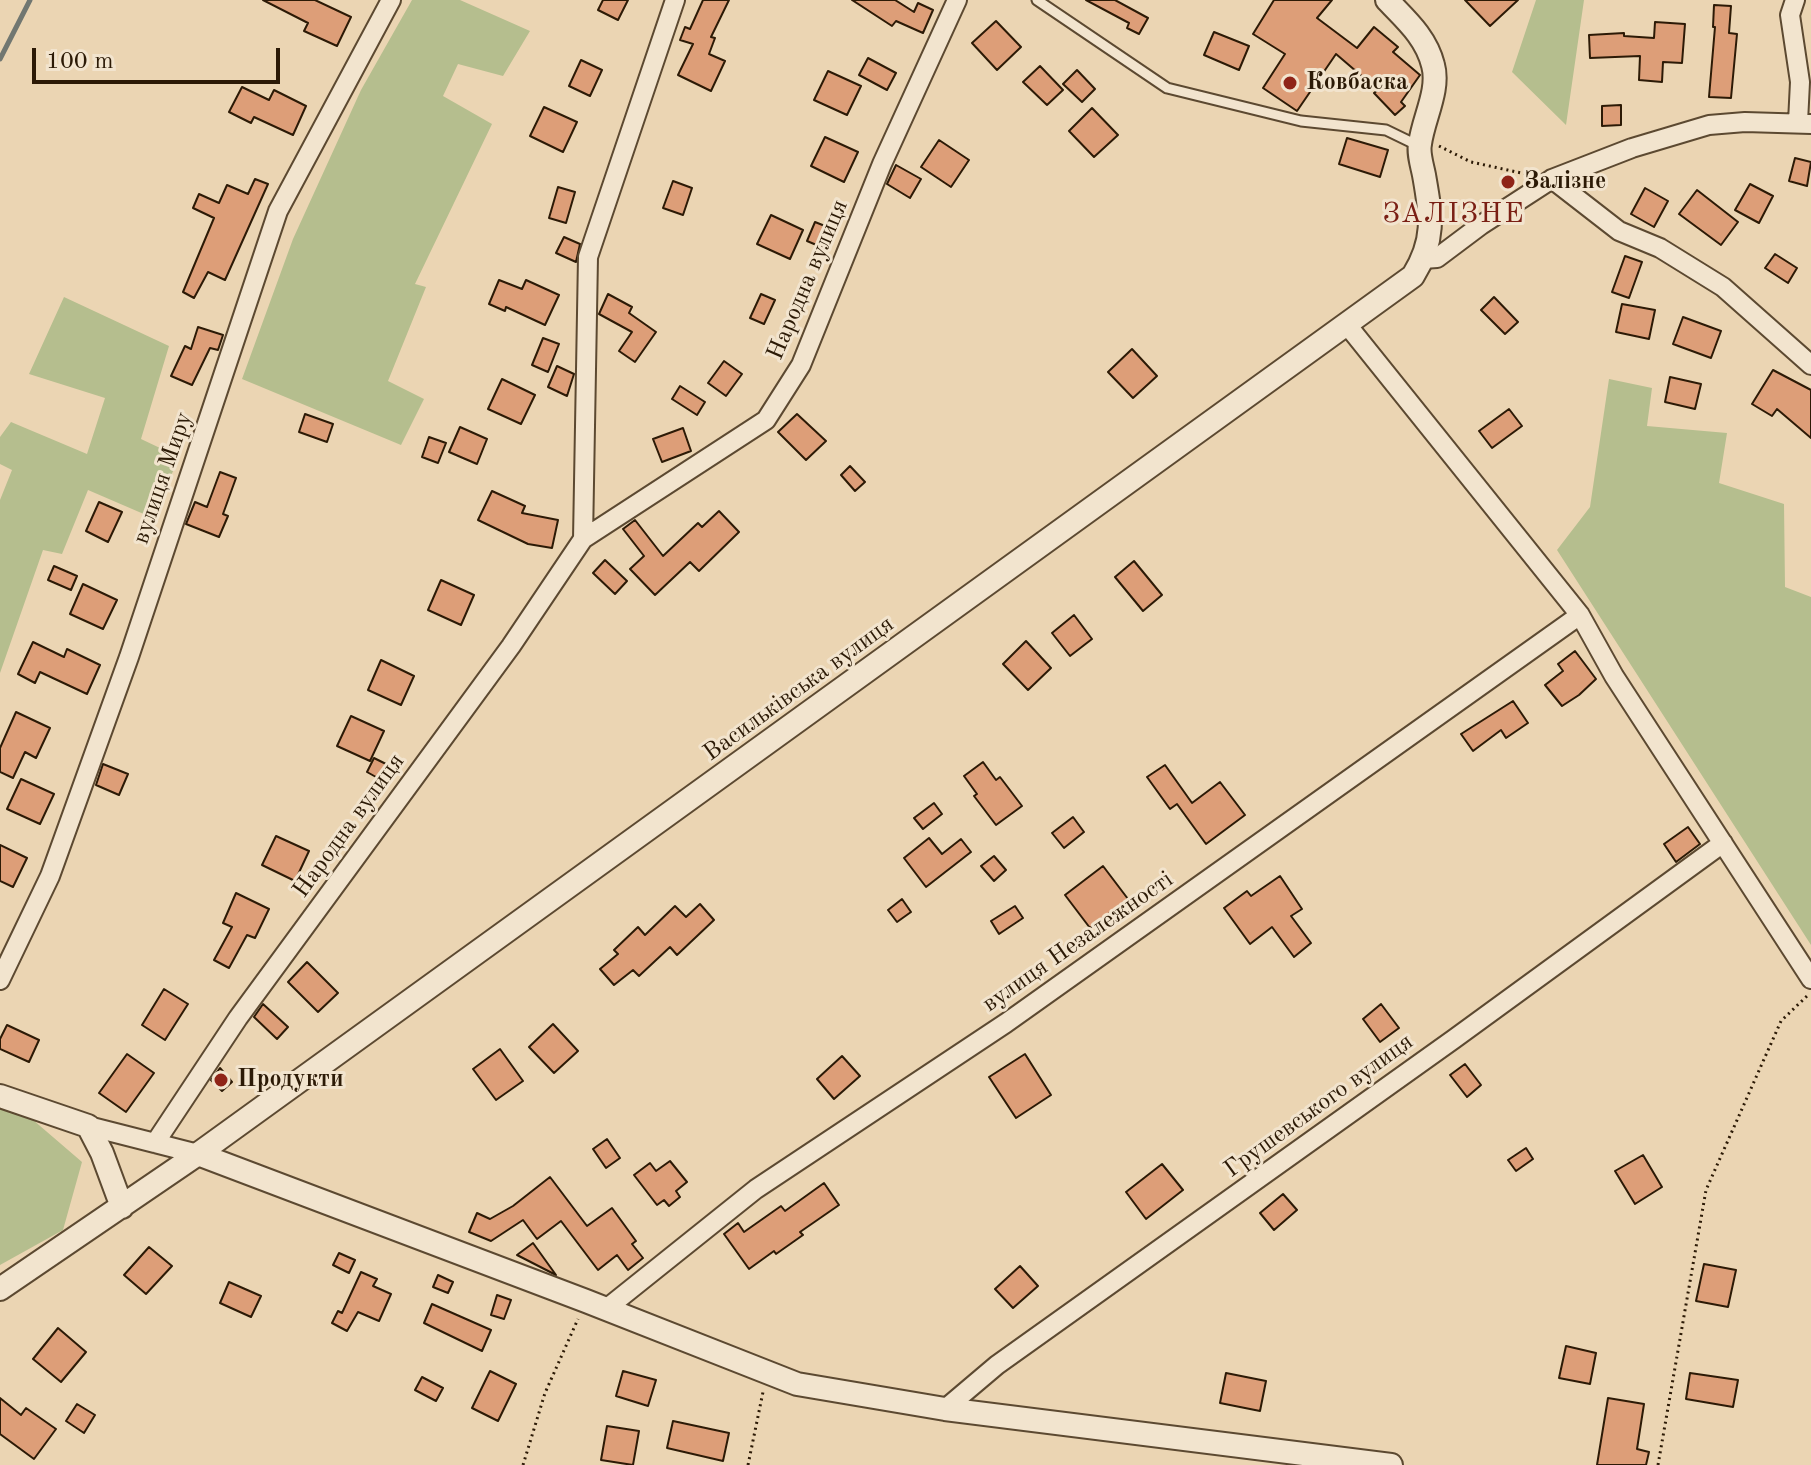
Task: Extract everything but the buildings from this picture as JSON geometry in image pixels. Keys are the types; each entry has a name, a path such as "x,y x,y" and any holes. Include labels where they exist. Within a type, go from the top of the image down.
{"street":[{"name":"вулиця Миру","path":"0,980 50,876 123,672 278,211 391,0"},
{"path":"583,539 588,257 675,0"},
{"name":"Народна вулиця","path":"155,1143 238,1018 511,646 583,539 766,420 801,365 882,164 957,0"},
{"path":"1387,0 1426,42 1435,69 1429,111 1420,141 1430,221 1423,259 1437,258 1552,179 1632,148 1688,130 1745,122 1804,123 1790,15 1795,0"},
{"path":"1552,179 1619,231 1660,248 1723,287 1811,365"},
{"name":"Васильківська вулиця","path":"0,1289 198,1154 1348,326 1413,276 1423,259"},
{"path":"1348,326 1580,615 1614,676 1811,979"},
{"name":"вулиця Незалежності","path":"596,1305 756,1189 1006,1023 1580,615"},
{"name":"Грушевського вулиця","path":"945,1409 997,1365 1441,1049 1723,843"},
{"path":"0,1096 88,1126 198,1154 797,1384 945,1409 1391,1465"},
{"path":"88,1126 102,1153 122,1207"}],"lane":[{"path":"1037,0 1167,88 1301,121 1386,130 1420,141"}],"path":[{"path":"1420,141 1471,162 1552,179"},
{"path":"1658,1465 1706,1190 1781,1021 1811,993"},
{"path":"523,1465 545,1393 596,1305"},
{"path":"748,1465 767,1373"}],"green space":[{"path":"412,0 460,0 530,31 503,76 458,64 443,96 492,124 415,284 426,287 388,381 424,399 401,445 242,379 293,239 361,90"},
{"path":"1536,0 1584,0 1566,125 1512,72"},
{"path":"64,297 169,346 141,439 179,457 153,518 88,490 62,554 43,550 0,673 0,500 12,470 0,464 0,437 11,422 87,454 105,398 29,374"},
{"path":"1609,379 1652,388 1647,426 1727,433 1719,483 1784,504 1785,587 1811,597 1811,945 1557,550 1590,507"},
{"path":"0,1103 18,1107 82,1162 63,1230 0,1265"}],"waterway":[{"path":"0,59 30,0"}],"place":[{"name":"Ковбаска","path":"1290,83"},
{"name":"Залізне","path":"1508,182"},
{"name":"Продукти","path":"221,1080"}],"district":[{"name":"ЗАЛІЗНЕ","path":"1454,215"}]}
